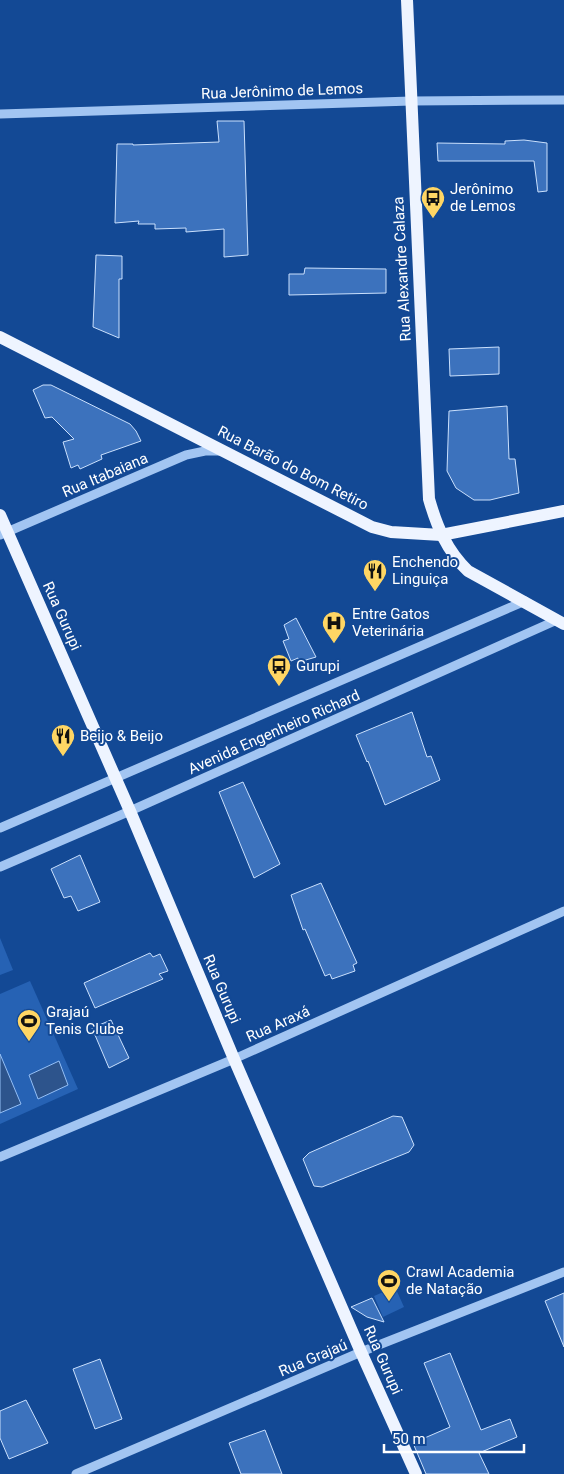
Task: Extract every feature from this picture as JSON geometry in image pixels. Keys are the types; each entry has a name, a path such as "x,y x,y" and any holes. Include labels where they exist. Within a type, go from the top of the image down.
{"main road":[{"name":"Rua Alexandre Calaza","path":"407,0 429,499 441,535"},
{"name":"Rua Barão do Bom Retiro","path":"0,337 372,527 390,532 441,535 564,511"},
{"name":"Rua Gurupi","path":"0,515 4,534 115,777 234,1059 416,1474"},
{"path":"441,535 455,557 468,571 561,622"}],"street":[{"name":"Rua Jerônimo de Lemos","path":"0,114 411,101 564,100"},
{"name":"Rua Itabaiana","path":"4,534 186,455 205,451 223,451"},
{"name":"Avenida Engenheiro Richard","path":"0,828 525,601"},
{"name":"Avenida Engenheiro Richard","path":"0,867 130,812 561,622"},
{"name":"Rua Araxá","path":"0,1157 234,1059 564,912"},
{"name":"Rua Grajaú","path":"76,1474 361,1352 564,1272"}],"shaded area":[{"path":"0,938 13,970 0,975"},
{"name":"Grajaú Tenis Clube","path":"30,981 78,1089 0,1124 0,994"},
{"path":"0,1054 21,1104 0,1113"},
{"path":"59,1061 68,1085 38,1099 29,1075"},
{"name":"Crawl Academia de Natação","path":"395,1287 404,1307 383,1317 374,1296"}],"building":[{"path":"217,121 244,121 248,255 224,257 224,229 186,232 186,228 155,229 155,224 138,224 139,221 115,223 117,144 219,142"},
{"path":"524,140 547,143 547,191 538,192 534,161 438,161 437,143 505,144 505,141"},
{"path":"96,255 122,256 122,279 119,279 119,338 93,327"},
{"path":"305,268 386,269 386,293 289,295 289,274 304,274"},
{"path":"499,347 499,374 450,376 449,349"},
{"path":"43,385 51,385 130,424 141,441 101,455 102,459 80,469 78,465 71,468 63,442 74,439 52,417 45,418 33,390"},
{"path":"507,406 509,459 515,459 519,493 490,500 474,500 456,488 447,471 449,411"},
{"path":"296,618 316,657 299,662 298,658 291,661 283,641 289,639 284,625"},
{"path":"412,712 427,757 431,756 440,780 385,805 356,735"},
{"path":"243,782 280,864 254,878 219,792"},
{"path":"80,855 100,902 78,911 71,896 64,898 51,869"},
{"path":"321,883 357,963 353,965 355,971 332,979 330,974 325,976 305,929 303,930 291,895"},
{"path":"150,953 153,957 160,954 168,971 159,974 163,979 95,1008 84,983"},
{"path":"111,1020 129,1058 109,1068 92,1028"},
{"path":"393,1116 402,1117 414,1145 409,1152 322,1187 314,1186 303,1159 309,1153"},
{"path":"564,1293 564,1347 545,1301"},
{"path":"372,1298 384,1322 367,1317 351,1307"},
{"path":"450,1353 481,1430 510,1419 517,1437 479,1453 489,1474 426,1474 413,1443 450,1427 424,1363"},
{"path":"100,1359 122,1419 95,1429 73,1369"},
{"path":"26,1400 48,1443 9,1459 0,1438 0,1411"},
{"path":"265,1430 282,1474 241,1474 229,1443"}],"place":[{"name":"Jerônimo de Lemos","path":"433,219"},
{"name":"Enchendo Linguiça","path":"375,592"},
{"name":"Entre Gatos Veterinária","path":"334,644"},
{"name":"Gurupi","path":"279,687"},
{"name":"Beijo & Beijo","path":"63,757"},
{"name":"Grajaú Tenis Clube","path":"29,1042"},
{"name":"Crawl Academia de Natação","path":"389,1302"}]}
